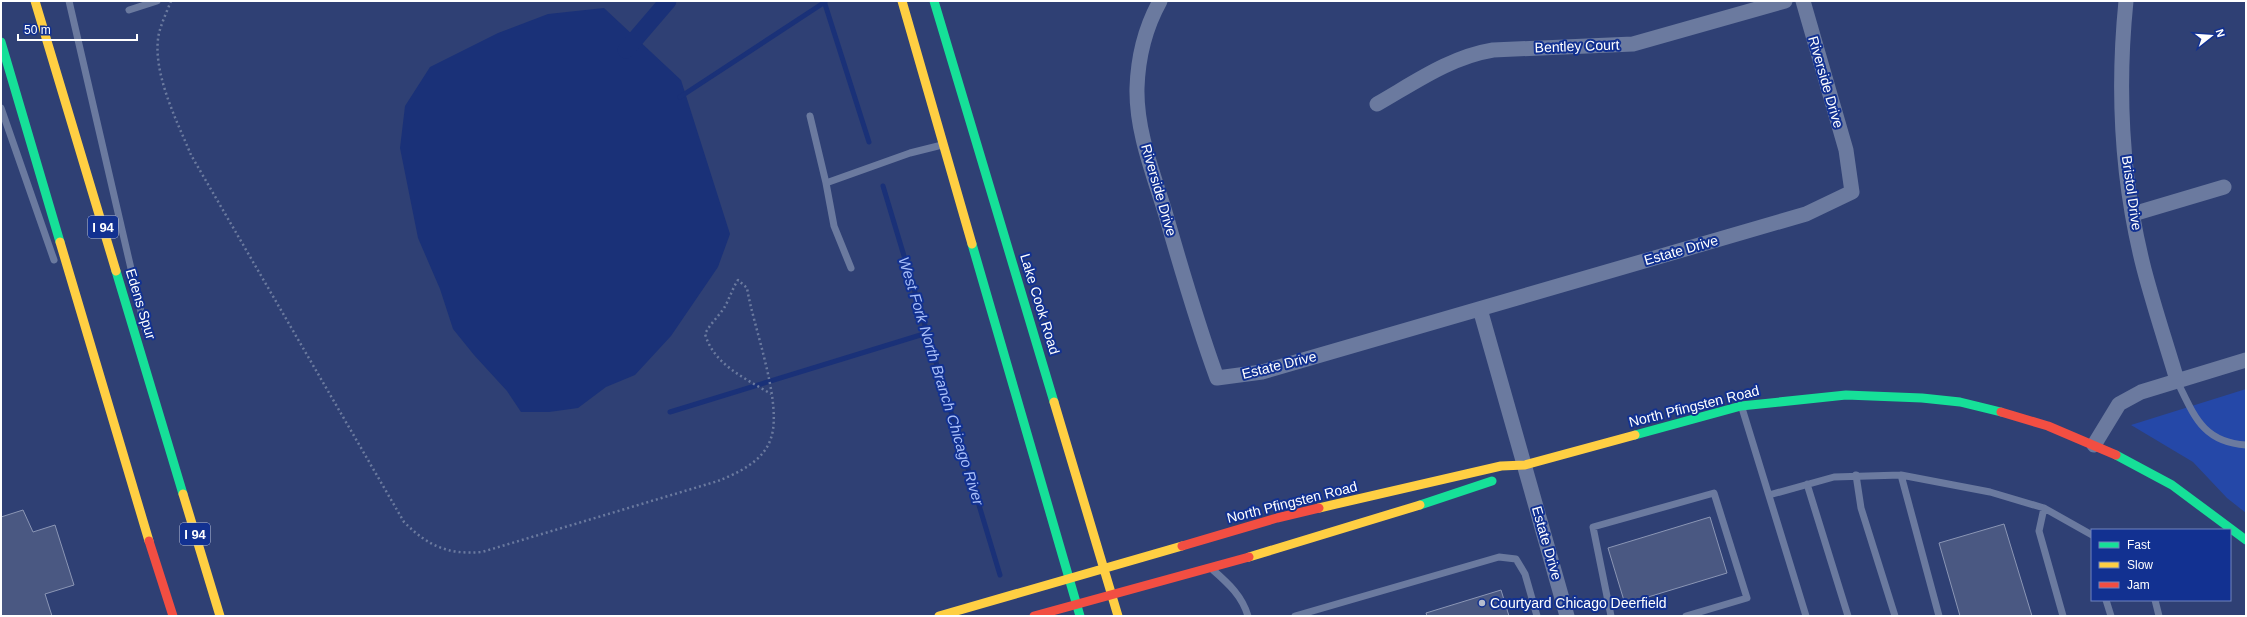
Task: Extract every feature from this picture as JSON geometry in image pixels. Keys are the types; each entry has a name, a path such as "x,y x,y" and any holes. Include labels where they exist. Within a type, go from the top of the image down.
{"main road":[{"name":"Edens Spur","path":"35,1 220,616"},
{"path":"902,1 1080,616"},
{"name":"Lake Cook Road","path":"934,1 1118,616"},
{"path":"1,42 123,456 173,616"},
{"name":"North Pfingsten Road","path":"939,616 1278,518 1501,466 1525,465 1741,406 1846,395 1922,398 1960,402 2048,426 2134,463 2172,485 2246,540"},
{"name":"North Pfingsten Road","path":"1038,615 1112,594 1141,588 1361,524 1504,477 1525,465"}],"street":[{"name":"Bentley Court","path":"1377,104 1455,60 1471,54 1493,50 1633,44 1785,1"},
{"name":"Riverside Drive","path":"1803,1 1846,150 1847,163"},
{"name":"Bristol Drive","path":"2126,1 2121,75 2125,146 2133,214 2144,269 2177,380"},
{"name":"Riverside Drive","path":"1156,2 1140,54 1137,89 1142,132 1201,334 1216,378"},
{"name":"Estate Drive","path":"1216,378 1262,372 1806,214 1852,192 1847,163"},
{"path":"2133,214 2224,186"},
{"name":"Estate Drive","path":"1480,309 1567,616"},
{"path":"2094,445 2119,404 2141,392 2246,360"}],"lane":[{"name":"I 94","path":"69,1 146,334"},
{"path":"129,10 157,1"},
{"path":"1,108 58,271"},
{"path":"810,116 826,183 834,226 852,268"},
{"path":"826,183 910,153 944,145"},
{"path":"71,308 123,456"},
{"name":"I 94","path":"155,372 171,452"},
{"path":"2177,380 2198,422 2216,438 2246,445"},
{"path":"1741,406 1806,616"},
{"path":"1769,495 1834,477 1856,475 1900,475 1990,492 2044,508 2091,534"},
{"path":"1856,475 1861,508 1894,616"},
{"path":"1900,475 1939,616"},
{"path":"1808,484 1848,616"},
{"path":"1610,616 1593,527 1714,493 1747,598 1686,616"},
{"path":"2044,508 2039,531 2063,616"},
{"path":"1295,616 1499,557 1516,559 1525,574 1536,616"},
{"path":"1209,568 1230,585 1241,598 1248,616"},
{"path":"2106,601 2111,616"},
{"path":"2155,601 2159,616"}],"path":[{"path":"171,1 159,34 158,58 172,107 192,155 404,522 415,533 446,551 463,554 482,552 718,482 747,467 760,456 771,438 774,418 770,382 750,309 747,288 738,280 724,308 712,321 705,334 709,347 723,363 771,394"}],"shaded area":[{"path":"604,8 681,80 730,234 718,267 671,336 635,375 606,387 578,408 549,412 521,412 507,391 474,355 453,329 440,289 418,238 400,148 405,106 430,67 498,33 548,14"},
{"path":"2246,389 2246,513 2227,498 2193,462 2131,425"}],"building":[{"path":"23,510 33,532 55,525 74,585 45,594 52,616 1,616 1,517"},
{"path":"1710,517 1727,573 1625,604 1608,548"},
{"path":"2004,524 2032,616 1960,616 1939,543"},
{"name":"Courtyard Chicago Deerfield","path":"1501,590 1509,616 1427,616 1426,613"}],"waterway":[{"path":"626,50 668,1"},
{"name":"West Fork North Branch Chicago River","path":"824,1 869,142"},
{"path":"680,97 825,2"},
{"name":"West Fork North Branch Chicago River","path":"883,186 1000,575"},
{"path":"670,412 927,333"}],"traffic: fast":[{"path":"934,1 1054,402"},
{"path":"1,42 60,242"},
{"path":"972,244 1080,616"},
{"path":"116,271 183,494"},
{"path":"1635,435 1741,406 1846,395 1922,398 1960,402 2001,412"},
{"path":"2116,455 2172,485 2246,540"},
{"path":"1420,505 1492,481"}],"traffic: slow":[{"path":"35,1 116,271"},
{"path":"902,1 972,244"},
{"path":"60,242 149,541"},
{"path":"1054,402 1118,616"},
{"path":"1319,508 1501,466 1525,465 1635,435"},
{"path":"183,494 220,616"},
{"path":"1249,557 1420,505"},
{"path":"939,616 1182,546"}],"traffic: jam":[{"path":"2001,412 2048,426 2116,455"},
{"path":"1182,546 1277,518 1319,508"},
{"path":"149,541 173,616"},
{"path":"1034,616 1249,557"}],"place":[{"name":"Courtyard Chicago Deerfield","path":"1482,603"}]}
